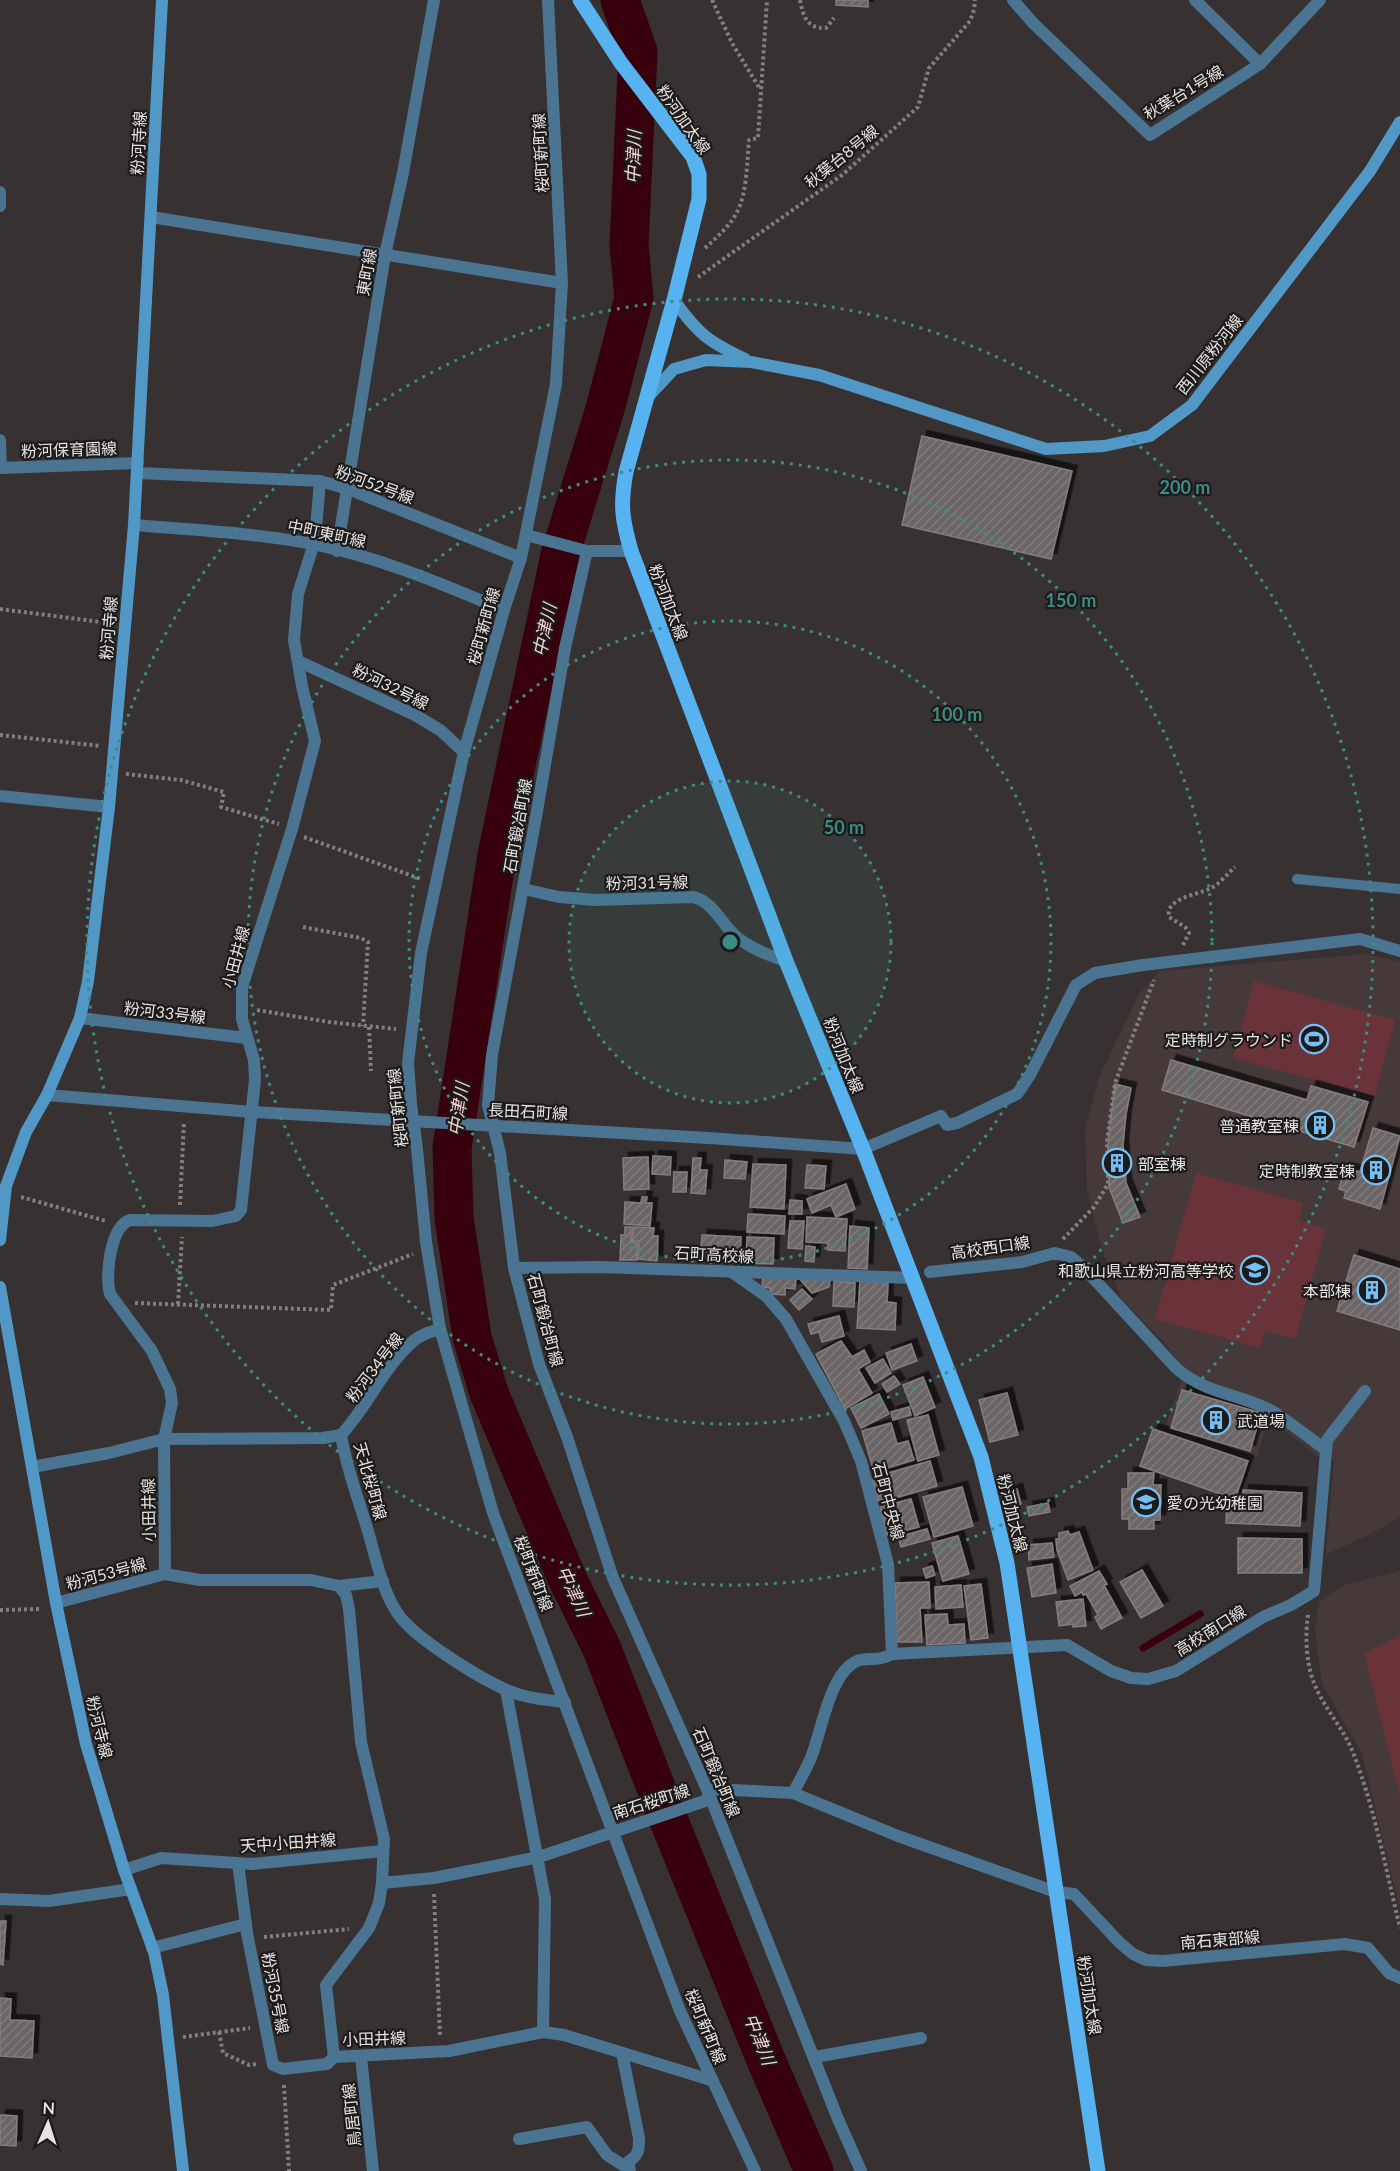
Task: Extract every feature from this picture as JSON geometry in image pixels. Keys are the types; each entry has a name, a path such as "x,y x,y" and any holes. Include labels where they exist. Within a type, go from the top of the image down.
{"main road":[{"name":"粉河寺線","path":"0,1240 5,1192 26,1132 47,1095 80,1018 88,981 109,807 134,525 162,0"},
{"name":"粉河加太線","path":"580,0 621,63 693,157 699,174 699,199 675,297 626,472 621,496 622,519 631,551 786,961 863,1149 981,1457 1007,1563 1098,2171"},
{"name":"西川原粉河線","path":"648,397 674,369 706,360 751,362 819,375 1046,449 1104,446 1150,436 1191,405 1370,171 1400,123"},
{"name":"西川原粉河線","path":"675,297 692,325 715,345 751,362"},
{"name":"粉河寺線","path":"0,1287 57,1606 86,1744 124,1870 152,1948 163,1995 183,2171"}],"street":[{"name":"東町線","path":"337,550 385,255 434,0"},
{"name":"桜町新町線","path":"548,0 558,173 561,283 556,384 521,558 464,752 421,953 408,1063 427,1249 440,1329 494,1513 565,1702 619,1829 680,2011 755,2171"},
{"name":"秋葉台1号線","path":"1013,0 1033,23 1150,135 1260,64 1320,0"},
{"path":"1195,0 1260,64"},
{"path":"0,192 0,206"},
{"path":"151,217 561,283"},
{"path":"0,440 1,468"},
{"name":"粉河保育園線","path":"1,468 138,468"},
{"name":"粉河52号線","path":"138,468 320,482 348,489 521,558"},
{"name":"小田井線","path":"165,1574 164,1439 172,1403 170,1389 152,1351 110,1294 107,1283 109,1263 122,1226 130,1220 226,1220 236,1216 241,1210 252,1112 254,1060 246,1038 241,1007 242,987 292,830 315,741 294,640 296,605 314,542 320,482"},
{"name":"中町東町線","path":"134,525 314,542 394,566 504,610"},
{"path":"526,536 587,551 631,551"},
{"name":"石町鍛冶町線","path":"587,551 565,648 492,1055 486,1125 500,1153 514,1268 539,1364 567,1437 613,1578 707,1798 861,2171"},
{"name":"粉河32号線","path":"298,661 415,715 440,730 464,752"},
{"path":"0,796 109,807"},
{"name":"粉河31号線","path":"523,889 559,897 596,900 694,897 706,901 738,938 767,955 786,961"},
{"path":"863,1149 941,1116 947,1125 957,1123 1017,1094 1030,1076 1076,985 1095,973 1360,939 1400,951"},
{"name":"粉河33号線","path":"80,1018 246,1038"},
{"name":"長田石町線","path":"47,1095 414,1123 486,1125 863,1149"},
{"path":"1051,1254 1071,1257 1083,1267 1169,1361 1191,1381 1272,1412 1326,1450"},
{"name":"高校西口線","path":"930,1272 1023,1262 1051,1254"},
{"name":"石町高校線","path":"514,1268 601,1267 913,1278"},
{"name":"石町中央線","path":"732,1272 766,1296 786,1319 844,1421 861,1461 888,1564 892,1654"},
{"name":"粉河34号線","path":"341,1435 357,1418 373,1391 411,1342 426,1333 440,1329"},
{"path":"1314,1591 1327,1440 1365,1391"},
{"name":"天北桜町線","path":"32,1467 109,1453 164,1439 323,1438 341,1435 383,1581 392,1605 410,1627 444,1653 506,1690 565,1702"},
{"path":"165,1574 200,1580 311,1580 339,1586 383,1581"},
{"name":"粉河53号線","path":"57,1606 165,1574"},
{"name":"小田井線","path":"339,1586 345,1595 349,1609 361,1742 384,1839 379,1903 369,1928 326,1985 334,2056 441,2051 543,2032 564,2035 711,2080"},
{"name":"高校南口線","path":"1019,1647 1067,1645 1111,1671 1131,1678 1148,1680 1176,1671 1263,1617 1291,1605 1314,1591"},
{"path":"794,1793 810,1760 834,1688 843,1673 856,1662 882,1660 892,1654 1019,1647"},
{"path":"506,1690 539,1857 545,1899 543,2032"},
{"name":"南石桜町線","path":"382,1883 434,1878 539,1857 707,1798 713,1789 794,1793 898,1836 1056,1892"},
{"name":"天中小田井線","path":"124,1870 161,1858 252,1864 383,1851"},
{"name":"粉河35号線","path":"237,1863 248,1939 265,2026 278,2066"},
{"path":"0,1899 49,1901 131,1889"},
{"name":"南石東部線","path":"1056,1892 1074,1894 1120,1943 1133,1954 1146,1960 1163,1961 1345,1944 1368,1948 1389,1973 1400,1978"},
{"path":"152,1948 246,1924"},
{"path":"815,2057 921,2038"},
{"path":"622,2054 639,2138 639,2150 636,2157 628,2162 630,2170"},
{"path":"278,2066 327,2064 334,2056"},
{"name":"鳥居町線","path":"361,2056 373,2171"},
{"path":"519,2139 587,2127 607,2156 630,2170"}],"lane":[{"path":"1297,879 1400,889"}],"path":[{"path":"712,0 732,43 761,90"},
{"path":"703,250 725,229 737,211 741,200 749,140 758,138 767,0"},
{"path":"800,0 803,17 813,26 825,28 834,18"},
{"name":"秋葉台8号線","path":"675,297 842,175 918,107 929,68 970,21 975,0"},
{"path":"0,609 125,625"},
{"path":"0,735 114,748"},
{"path":"112,772 181,780 224,792 221,807 292,830 302,836 436,885"},
{"path":"1051,1254 1081,1222 1108,1184 1107,1141 1115,1083 1156,974 1188,938 1189,933 1185,927 1169,917 1168,912 1186,897 1210,889 1235,867"},
{"path":"303,927 361,938 368,942 363,1026"},
{"path":"241,1007 369,1027 411,1031"},
{"path":"369,1027 371,1071"},
{"path":"178,1304 185,1107"},
{"path":"5,1192 122,1226"},
{"path":"116,1302 331,1310 333,1285 427,1249"},
{"path":"1314,1591 1306,1626 1309,1660 1314,1682 1345,1733 1354,1755 1365,1789 1400,1928"},
{"path":"0,1610 57,1606"},
{"path":"434,1878 441,2051"},
{"path":"248,1939 349,1929 363,1937"},
{"path":"168,2038 265,2026"},
{"path":"219,2032 223,2053 249,2065 278,2066 289,2171"}],"shaded area":[{"name":"和歌山県立粉河高等学校","path":"1367,954 1400,962 1400,1517 1367,1536 1326,1554 1334,1460 1317,1456 1269,1418 1257,1457 1165,1427 1185,1370 1163,1341 1121,1299 1100,1242 1087,1190 1085,1128 1100,1075 1139,994 1160,971"},
{"name":"定時制グラウンド","path":"1254,981 1395,1020 1375,1096 1233,1058"},
{"path":"1196,1173 1303,1203 1299,1221 1326,1229 1295,1339 1265,1331 1260,1348 1155,1319"},
{"path":"1400,1571 1400,1911 1362,1753 1322,1684 1315,1631 1319,1602 1345,1585"},
{"path":"1400,1636 1400,1797 1364,1653"}],"building":[{"path":"836,0 868,0 868,7 836,5"},
{"path":"922,436 1072,471 1051,559 902,525"},
{"name":"普通教室棟","path":"1171,1060 1307,1100 1311,1086 1368,1102 1354,1147 1162,1090"},
{"name":"部室棟","path":"1115,1084 1131,1088 1123,1144 1126,1183 1140,1217 1123,1223 1109,1187 1108,1141"},
{"name":"定時制教室棟","path":"1373,1128 1400,1136 1380,1209 1344,1198 1346,1191 1339,1189 1345,1168 1360,1172"},
{"path":"653,1156 671,1157 670,1175 652,1174"},
{"path":"648,1157 649,1189 624,1190 623,1158"},
{"path":"693,1158 701,1158 700,1170 707,1170 705,1194 691,1193"},
{"path":"725,1160 747,1162 745,1179 724,1178"},
{"path":"753,1164 786,1165 784,1209 750,1207"},
{"path":"807,1165 826,1166 824,1189 805,1188"},
{"path":"674,1172 687,1172 686,1192 673,1192"},
{"path":"846,1184 855,1209 836,1217 831,1205 812,1213 807,1199"},
{"path":"642,1197 647,1197 646,1203 652,1203 650,1226 624,1224 625,1202 641,1203"},
{"path":"790,1200 802,1201 802,1214 789,1214"},
{"path":"748,1214 785,1216 784,1234 747,1232"},
{"path":"807,1217 847,1219 845,1251 828,1250 828,1243 806,1242"},
{"path":"790,1221 804,1221 802,1249 788,1248"},
{"path":"850,1226 869,1228 867,1269 848,1268"},
{"path":"625,1227 631,1227 631,1242 637,1243 637,1260 620,1260 621,1235 625,1235"},
{"path":"633,1227 654,1228 653,1236 658,1236 657,1261 638,1259 639,1241 632,1241"},
{"path":"702,1235 741,1237 740,1261 700,1259"},
{"path":"747,1237 774,1238 773,1264 746,1263"},
{"path":"806,1246 815,1247 814,1262 805,1261"},
{"name":"本部棟","path":"1354,1255 1400,1269 1400,1330 1337,1311"},
{"path":"763,1276 796,1277 795,1289 785,1288 785,1295 770,1294 770,1288 762,1287"},
{"path":"799,1278 830,1279 829,1287 812,1293"},
{"path":"834,1281 855,1283 854,1307 833,1306"},
{"path":"860,1281 888,1283 887,1302 896,1303 895,1330 857,1328"},
{"path":"802,1289 812,1299 799,1310 790,1300"},
{"path":"839,1316 844,1336 822,1342 819,1332 811,1334 808,1324"},
{"path":"841,1341 852,1357 864,1350 870,1362 858,1369 872,1393 845,1409 816,1354"},
{"path":"911,1344 917,1361 892,1370 886,1353"},
{"path":"883,1359 891,1373 875,1383 866,1368"},
{"path":"894,1376 900,1384 887,1392 882,1384"},
{"path":"923,1377 935,1407 915,1416 903,1385"},
{"name":"武道場","path":"1182,1390 1261,1413 1250,1451 1171,1428"},
{"path":"1007,1393 1018,1435 990,1442 979,1400"},
{"path":"879,1394 889,1414 861,1428 851,1408"},
{"path":"909,1407 911,1415 893,1420 891,1412"},
{"path":"928,1415 939,1455 918,1461 907,1420"},
{"path":"891,1423 897,1444 908,1441 914,1460 874,1472 862,1431"},
{"path":"1153,1429 1248,1461 1235,1499 1140,1466"},
{"path":"930,1461 937,1486 888,1500 881,1475"},
{"path":"1128,1473 1154,1473 1153,1485 1161,1485 1160,1520 1154,1520 1154,1529 1129,1529 1129,1519 1122,1519 1122,1489 1128,1489"},
{"path":"879,1477 884,1499 878,1501 872,1478"},
{"path":"962,1487 973,1526 934,1537 923,1497"},
{"path":"1017,1489 1021,1504 1009,1507 1006,1492"},
{"path":"1243,1490 1302,1493 1300,1526 1226,1523 1227,1502 1242,1503"},
{"path":"911,1499 919,1527 887,1535 880,1507"},
{"path":"1048,1503 1050,1512 1029,1516 1027,1507"},
{"path":"927,1529 930,1539 901,1547 898,1537"},
{"path":"1068,1531 1070,1535 1079,1532 1093,1570 1068,1580 1057,1550 1056,1539 1059,1539 1059,1533"},
{"path":"958,1536 969,1574 943,1581 932,1543"},
{"path":"1238,1538 1302,1539 1302,1573 1238,1573"},
{"path":"1052,1543 1054,1557 1029,1560 1028,1545"},
{"path":"1052,1564 1056,1593 1032,1597 1027,1568"},
{"path":"932,1566 935,1575 926,1578 923,1569"},
{"path":"1142,1570 1163,1606 1141,1618 1120,1582"},
{"path":"1099,1571 1122,1618 1101,1629 1095,1617 1098,1615 1086,1594 1083,1595 1082,1592 1075,1596 1070,1586"},
{"path":"929,1582 930,1608 920,1608 922,1642 897,1642 895,1583"},
{"path":"981,1584 988,1638 971,1640 964,1586"},
{"path":"961,1585 963,1607 936,1609 935,1587"},
{"path":"1083,1599 1086,1626 1073,1627 1073,1624 1059,1626 1056,1602"},
{"path":"947,1614 948,1625 964,1624 965,1643 927,1645 925,1615"},
{"path":"0,1921 6,1921 3,1965 0,1964"},
{"path":"0,1998 11,1999 10,2020 34,2021 32,2058 0,2056"},
{"path":"0,2115 17,2116 16,2146 0,2145"}],"waterway":[{"name":"中津川","path":"620,0 638,52 629,245 634,298 605,409 560,555 497,855 452,1148 454,1218 472,1337 489,1393 567,1578 602,1649 766,2060 814,2171"},
{"path":"1143,1648 1200,1614"}],"place":[{"name":"定時制グラウンド","path":"1314,1039"},
{"name":"普通教室棟","path":"1320,1125"},
{"name":"部室棟","path":"1117,1163"},
{"name":"定時制教室棟","path":"1376,1170"},
{"name":"和歌山県立粉河高等学校","path":"1255,1270"},
{"name":"本部棟","path":"1372,1290"},
{"name":"武道場","path":"1216,1420"},
{"name":"愛の光幼稚園","path":"1146,1502"}]}
